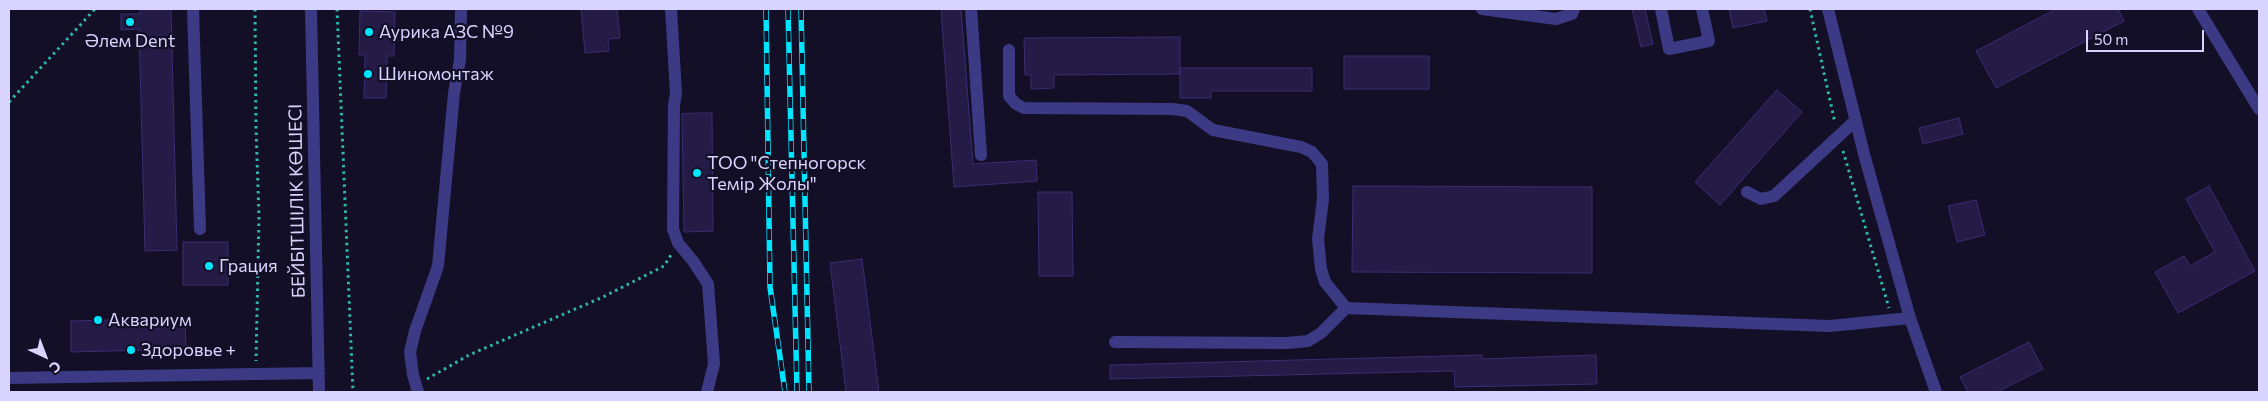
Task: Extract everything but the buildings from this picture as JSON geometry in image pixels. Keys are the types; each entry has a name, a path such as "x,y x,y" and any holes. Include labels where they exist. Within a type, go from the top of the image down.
{"street":[{"path":"193,9 200,230"},
{"name":"БЕЙБІТШІЛІК КӨШЕСІ","path":"310,9 319,392"},
{"path":"417,388 410,352 415,331 438,266 454,93 460,60 461,9"},
{"path":"671,9 676,93 674,105 672,229 678,243 708,284 714,364 707,392"},
{"path":"971,9 981,155"},
{"path":"1482,9 1556,19 1572,14 1574,9"},
{"path":"1661,9 1670,49 1709,41 1702,9"},
{"path":"1828,9 1864,154 1910,318 1936,392"},
{"path":"2198,9 2259,109"},
{"path":"1009,50 1009,96 1016,104 1024,108 1172,109 1187,111 1213,130 1301,147 1312,152 1322,164 1323,199 1318,239 1321,269 1325,282 1346,308"},
{"path":"1747,192 1761,199 1774,196 1856,120"},
{"path":"1115,342 1287,343 1308,341 1321,333 1346,308 1830,326 1910,318"},
{"path":"9,378 318,373"}],"path":[{"path":"9,102 95,9"},
{"path":"255,9 259,217 256,373"},
{"path":"337,9 353,392"},
{"path":"1810,9 1838,136 1893,321"},
{"path":"417,388 469,355 603,297 664,266"}],"railway":[{"path":"766,9 770,287 785,392"},
{"path":"788,9 797,392"},
{"path":"801,9 809,392"}],"place":[{"name":"Әлем Dent","path":"130,22"},
{"name":"Аурика АЗС №9","path":"369,32"},
{"name":"Шиномонтаж","path":"368,74"},
{"name":"ТОО \"Степногорск Темiр Жолы\"","path":"697,173"},
{"name":"Грация","path":"209,266"},
{"name":"Аквариум","path":"98,320"},
{"name":"Здоровье +","path":"131,350"}]}
